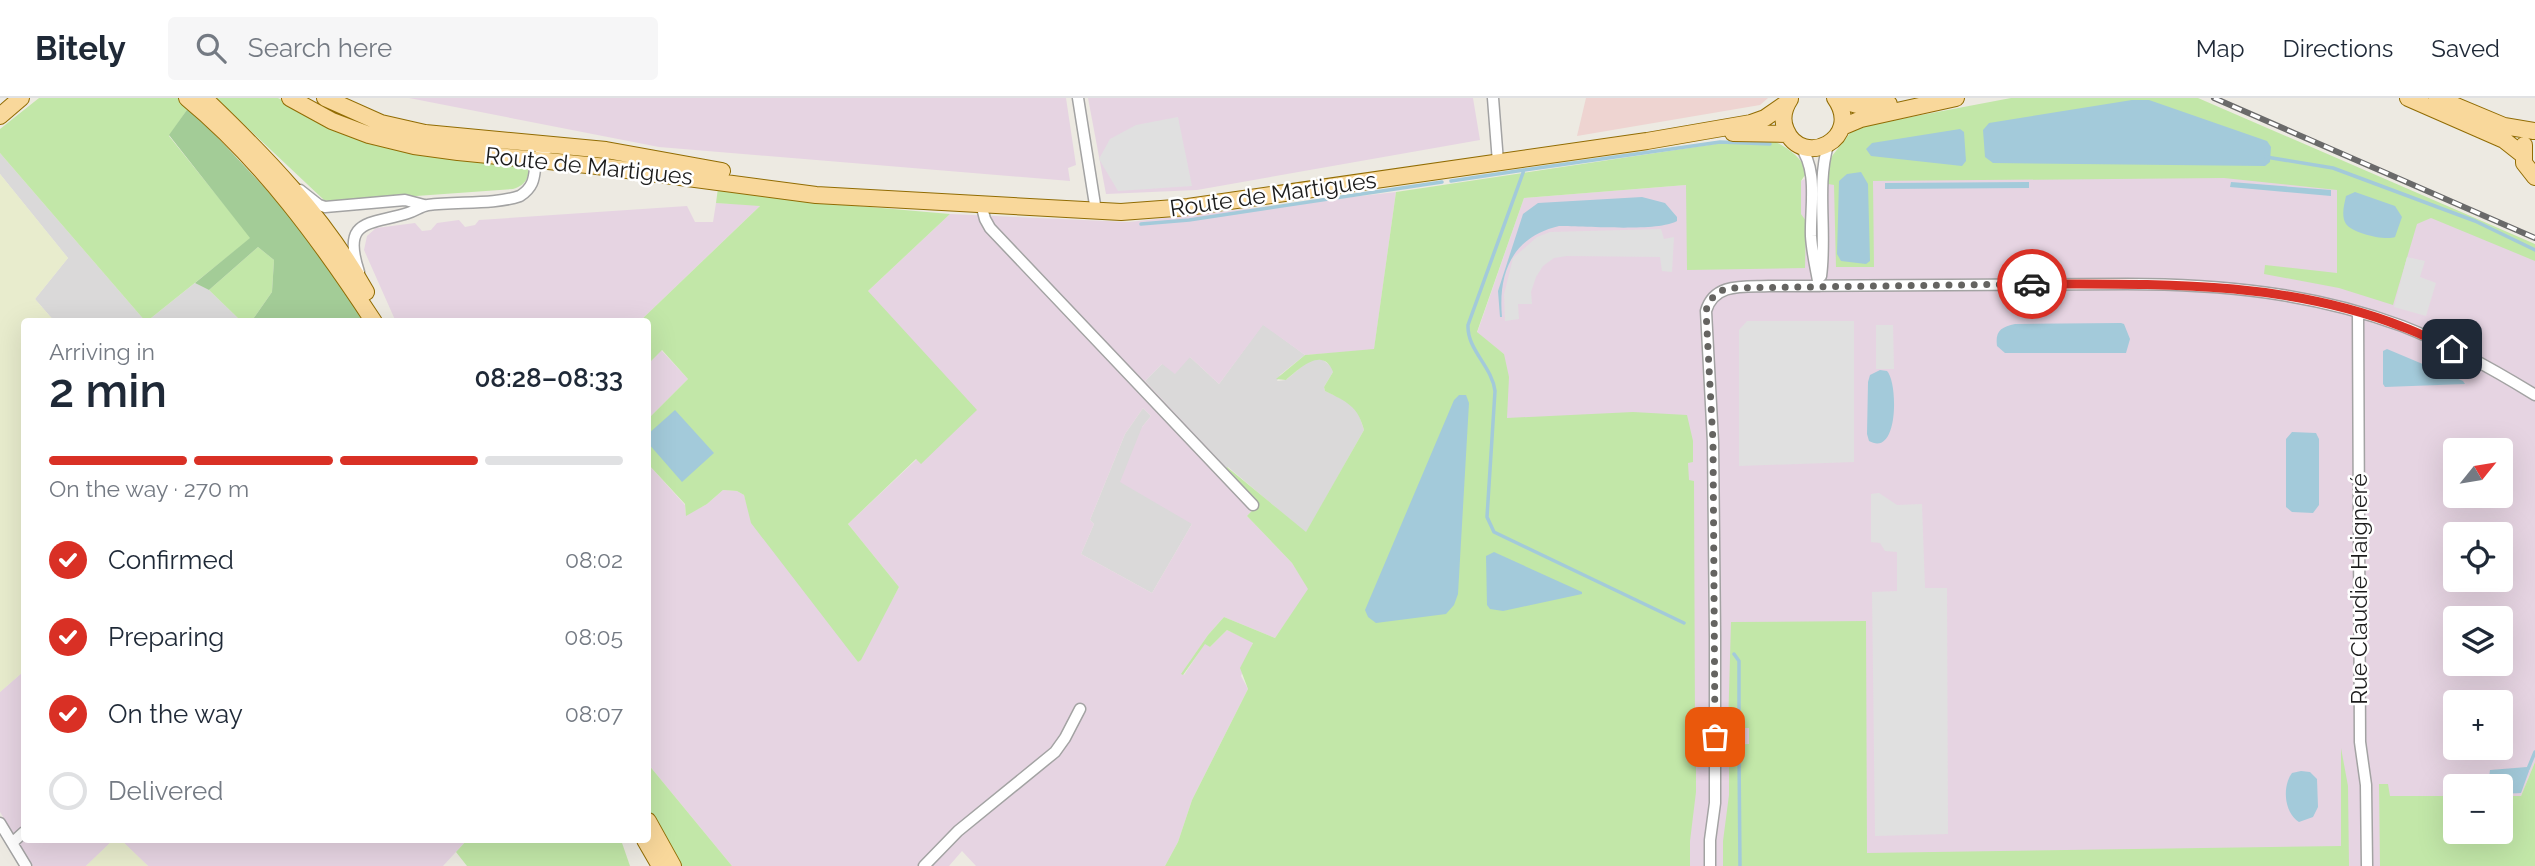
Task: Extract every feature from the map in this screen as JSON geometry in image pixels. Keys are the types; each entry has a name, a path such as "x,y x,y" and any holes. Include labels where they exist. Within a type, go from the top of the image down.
{"main road":[{"path":"0,107 10,98"},
{"path":"0,116 21,98"},
{"path":"187,98 235,143 306,226 371,318"},
{"path":"204,98 276,168 326,229 365,289 380,318"},
{"name":"Route de Martigues","path":"290,98 332,121 369,135 414,146 816,195 1121,212 1188,207 1647,141 1765,118 1790,100"},
{"name":"Route de Martigues","path":"325,98 381,122 425,133 606,150 772,180 897,198"},
{"path":"1836,98 1861,106 1941,98"},
{"path":"1828,145 1842,127 1841,107 1836,98"},
{"path":"1842,127 1861,119 1956,98"},
{"path":"2408,98 2504,140 2523,155"},
{"path":"2437,98 2504,126 2534,131 2525,143 2523,155 2528,170 2535,177"},
{"path":"1790,100 1783,118 1793,139"},
{"name":"Route de Martigues","path":"1647,141 1736,133 1793,139 1813,148 1828,145"},
{"path":"651,826 673,866"},
{"path":"647,843 660,866"}],"street":[{"path":"1079,98 1096,211"},
{"path":"1493,98 1498,162"},
{"path":"1793,139 1806,154 1810,166 1811,239 1819,286"},
{"path":"276,168 313,201 325,207 405,200 424,205 520,196 531,186 536,159 544,149 559,145"},
{"path":"1819,286 1824,242 1824,169 1828,145"},
{"path":"981,204 990,228 1253,505"},
{"path":"365,289 354,252 353,242 357,232 369,222 408,213 424,205"},
{"path":"1710,866 1715,803 1715,636 1713,442 1706,311 1716,294 1729,288 1819,286 2178,284 2255,290 2311,300 2404,327 2469,357 2535,396"},
{"name":"Rue Claudie Haigneré","path":"2358,312 2360,734 2366,785 2367,866"},
{"path":"924,866 958,831 1055,752 1080,709"},
{"path":"0,823 26,866"},
{"path":"12,843 21,835"}],"shaded area":[{"path":"409,98 1066,98 1076,165 1068,168 1070,181 659,147"},
{"path":"1088,98 1473,98 1480,140 1197,190 1106,194"},
{"path":"1586,98 1768,98 1760,105 1577,136"},
{"path":"2176,98 2535,248 2535,762 2521,796 2513,796 2513,774 2443,774 2443,810 2383,866 1295,866 1493,526 1504,354 1477,333 1524,198 1686,185 1801,181 1844,157"},
{"path":"1178,117 1192,186 1118,191 1099,159 1110,139 1136,125"},
{"path":"0,153 143,318 52,318 35,299 68,258 0,174"},
{"path":"1396,192 1374,350 1305,355 1263,325 1219,384 1190,357 1175,374 1162,364 1145,381 1260,503 1247,516 1292,563 1309,589 1275,638 1224,617 1182,673 1184,675 1205,643 1210,647 1227,630 1253,642 1241,676 1248,689 1192,800 1178,842 1165,866 976,866 962,851 949,866 732,866 651,768 651,467 685,505 686,515 707,504 723,490 737,491 744,495 747,505 858,662 899,587 848,524 917,459 920,463 868,291 950,214 1129,222","holes":["1143,408 1151,416 1142,427 1120,482 1192,524 1152,593 1081,554 1094,524 1090,520 1125,434"]},
{"path":"716,203 761,205 643,318 394,318 364,250 367,236 376,228 415,223 422,231 431,230 437,223 459,220 465,227 475,225 479,220 687,206 695,222 713,222"},
{"path":"1661,229 1664,239 1674,237 1672,272 1662,271 1660,257 1554,258 1543,266 1536,277 1531,292 1532,304 1518,304 1519,319 1505,321 1504,294 1513,258 1537,237 1550,232"},
{"path":"2407,257 2425,261 2420,277 2436,283 2426,316 2394,307"},
{"path":"195,283 209,290 238,318 151,318"},
{"path":"1747,321 1854,321 1854,462 1739,466 1739,330"},
{"path":"1263,324 1305,355 1280,375 1277,381 1286,380 1306,363 1315,359 1323,360 1332,367 1333,372 1324,387 1325,391 1346,401 1358,412 1364,430 1306,533 1226,468 1145,381 1162,364 1190,357 1219,384"},
{"path":"1876,325 1893,325 1894,369 1876,369"},
{"path":"661,350 688,379 651,416 651,361"},
{"path":"1143,408 1151,416 1142,427 1192,524 1152,593 1081,554 1094,524 1090,520 1125,434"},
{"path":"1879,493 1897,505 1922,504 1925,588 1947,588 1948,834 1875,836 1872,592 1897,591 1897,552 1885,551 1880,543 1871,542 1871,494"},
{"path":"21,674 21,843 110,843 86,866 33,866 0,812 0,692"},
{"path":"124,843 464,843 443,866 148,866"}],"green space":[{"path":"39,98 178,98 189,107 169,136 251,238 151,318 143,318 0,153 0,129"},
{"path":"216,98 278,98 322,121 527,166 527,178 523,184 513,189 333,202 324,200"},
{"path":"2011,98 2198,98 2535,244 2535,261 2431,218 2417,224 2393,305 2339,288 2264,274 2265,265 2337,273 2337,190 2224,178 1873,181 1874,267 1836,267 1834,185 1828,184 1829,163 1851,132 1858,127"},
{"path":"189,107 305,236 346,292 361,318 254,318 272,292 274,260 258,247 209,290 195,283 250,238 169,135"},
{"path":"1770,139 1792,152 1807,172 1801,181 1801,214 1806,221 1805,268 1687,270 1686,185 1524,198 1477,332 1504,354 1509,377 1507,418 1633,412 1687,415 1693,441 1693,462 1688,463 1689,480 1694,481 1695,727 1691,728 1692,744 1696,745 1696,792 1690,866 1165,866 1178,842 1192,800 1248,689 1240,668 1253,643 1227,630 1210,647 1205,644 1183,675 1181,674 1224,617 1275,638 1308,589 1292,563 1247,516 1259,503 1226,468 1306,532 1364,430 1355,410 1340,398 1325,391 1324,387 1333,372 1323,360 1310,362 1286,380 1276,379 1305,355 1374,349 1396,192 1742,140"},
{"path":"0,174 68,258 35,299 52,318 21,318 21,674 0,692"},
{"path":"718,188 824,203 950,214 868,291 977,410 921,464 916,459 848,524 899,587 858,662 751,523 744,495 737,491 723,490 707,504 686,516 685,504 651,467 651,416 688,379 662,350 651,361 651,318 643,318 760,206 716,203"},
{"path":"258,247 274,260 272,292 254,318 238,318 209,290"},
{"path":"1866,621 1867,853 2341,846 2341,748 2348,786 2349,866 1723,866 1723,841 1729,795 1729,745 1749,744 1749,728 1728,728 1731,622"},
{"path":"2535,762 2535,866 2380,866 2379,784 2388,784 2390,796 2443,796 2443,844 2513,844 2513,796 2521,796"},
{"path":"651,768 732,866 678,866 651,816"},
{"path":"110,843 124,843 148,866 86,866"},
{"path":"464,843 622,843 630,866 467,866 456,852"}],"water":[{"path":"2132,100 2149,100 2267,141 2271,147 2270,162 2265,166 1993,163 1985,157 1983,130 1989,123"},
{"path":"1960,129 1964,132 1966,161 1962,166 1871,156 1866,149 1872,143"},
{"path":"1861,172 1868,184 1870,261 1866,264 1841,261 1837,254 1839,181 1847,174"},
{"path":"2029,182 2029,188 1885,189 1885,183"},
{"path":"2231,182 2331,190 2331,196 2230,187"},
{"path":"2355,192 2395,206 2402,217 2395,237 2369,235 2346,224 2343,214 2346,196"},
{"path":"1642,197 1665,203 1677,217 1677,221 1638,227 1559,226 1543,231 1519,248 1511,259 1503,286 1500,317 1498,291 1523,214 1538,203"},
{"path":"2015,324 2124,324 2130,339 2126,353 2005,353 1997,346 2000,330"},
{"path":"2387,349 2465,384 2385,387 2383,351"},
{"path":"1880,370 1887,371 1891,378 1894,402 1891,429 1886,439 1879,443 1869,441 1867,434 1868,382 1870,375"},
{"path":"1459,395 1466,395 1469,403 1458,594 1454,605 1446,614 1376,623 1368,617 1365,610 1454,400"},
{"path":"675,410 714,453 682,482 651,446 651,431"},
{"path":"2292,432 2316,433 2319,439 2319,505 2313,513 2292,512 2286,507 2286,439"},
{"path":"1494,552 1582,594 1503,611 1490,609 1487,605 1486,556"},
{"path":"2527,767 2529,771 2521,793 2513,793 2513,774 2490,774 2490,770"},
{"path":"2310,772 2317,779 2318,807 2313,817 2299,822 2290,812 2286,792 2292,773"}],"waterway":[{"path":"1684,623 1494,532 1487,517 1495,391 1493,382 1471,342 1468,325 1524,170 1720,142 1770,144"},
{"path":"2266,157 2333,168 2475,221 2535,250"},
{"path":"1451,181 1524,170"},
{"path":"1141,224 1189,220 1442,182"},
{"path":"1734,654 1739,661 1739,719"},
{"path":"2528,769 2535,752"},
{"path":"1739,753 1740,866"}],"railway":[{"path":"2214,98 2535,238"}],"way so far":[{"path":"1715,737 1713,442 1706,311 1708,304 1721,290 1729,288 2032,284"}],"route":[{"path":"2032,284 2178,284 2255,290 2358,312 2404,327 2452,349"}]}
